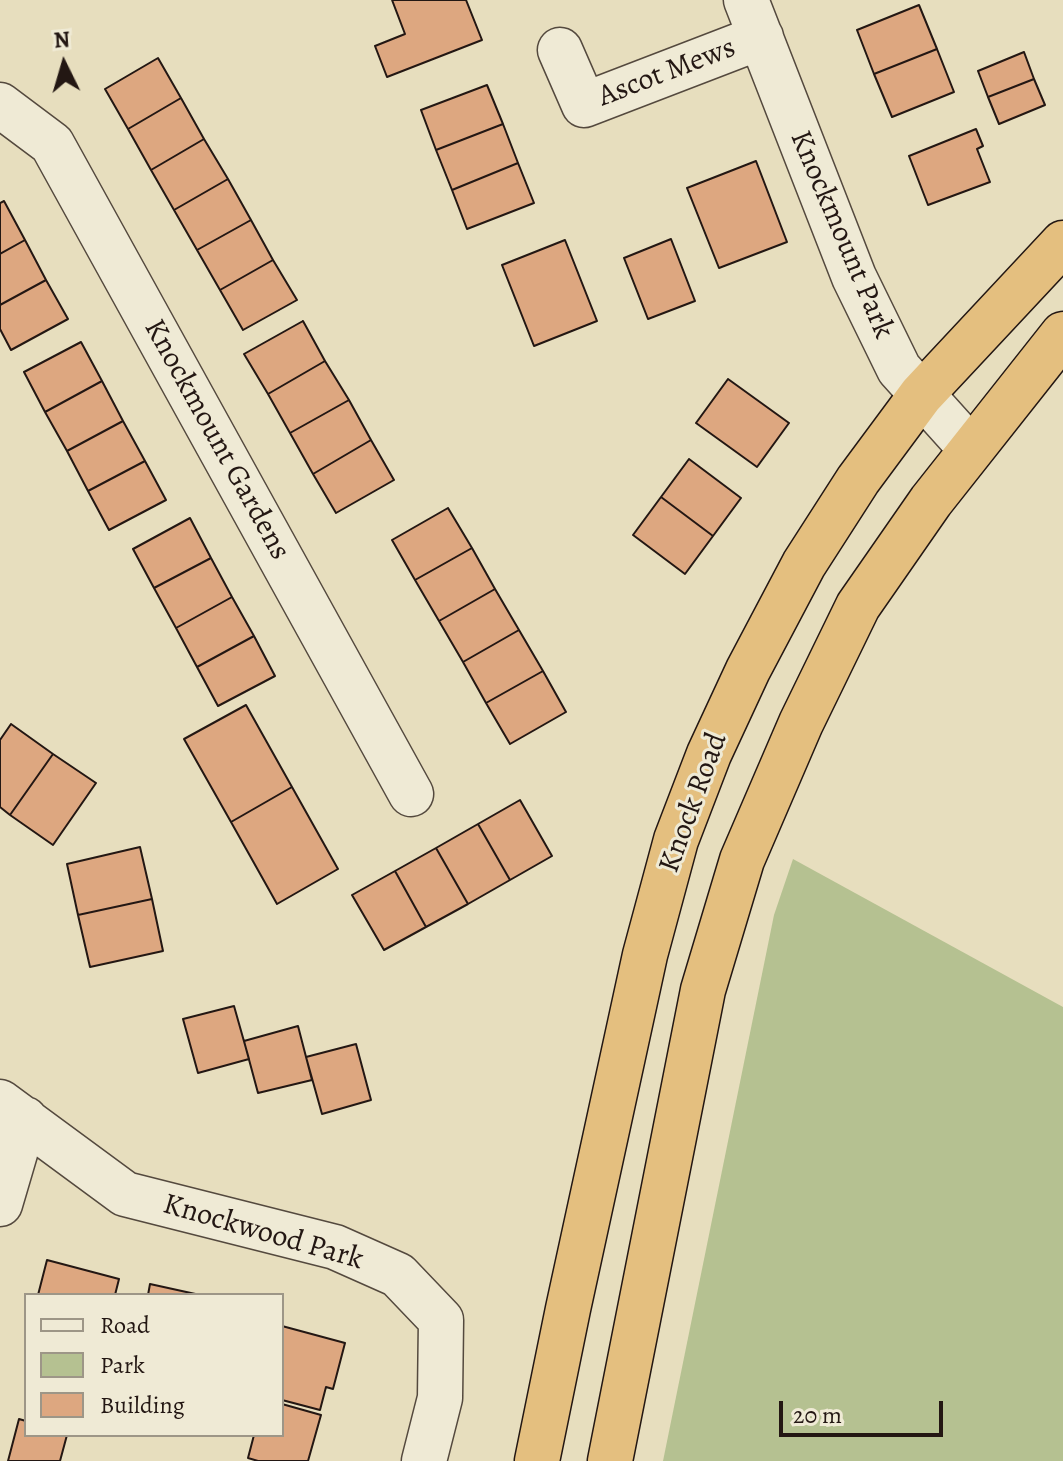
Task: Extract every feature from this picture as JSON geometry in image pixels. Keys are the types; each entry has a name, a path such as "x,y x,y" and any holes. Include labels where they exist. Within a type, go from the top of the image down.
{"highway":[{"name":"Knock Road","path":"537,1461 645,955 676,840 709,754 741,684 804,564 858,480 921,395 1063,243"},
{"path":"610,1461 703,990 742,860 801,723 858,606 931,501 1063,334"}],"street":[{"name":"Ascot Mews","path":"560,50 584,105 754,18"},
{"name":"Knockmount Park","path":"754,18 854,277 899,369 971,449"},
{"name":"Knockmount Gardens","path":"0,105 52,144 411,794"},
{"path":"0,1204 12,1111"},
{"name":"Knockwood Park","path":"12,1111 125,1194 335,1247 398,1275 441,1320 440,1398 424,1461"}],"green space":[{"path":"793,859 1063,1007 1063,1461 663,1461 774,915"}],"building":[{"path":"392,0 466,0 482,40 387,77 375,46 405,34"},
{"path":"919,5 937,49 874,74 857,30"},
{"path":"937,49 954,92 892,117 874,74"},
{"path":"1024,52 1034,79 988,97 978,71"},
{"path":"158,58 181,98 128,129 105,89"},
{"path":"1034,79 1045,105 999,124 988,97"},
{"path":"487,85 503,124 436,150 421,110"},
{"path":"181,98 204,139 151,170 128,129"},
{"path":"503,124 518,163 452,190 436,150"},
{"path":"976,129 983,146 977,149 990,182 928,205 909,156"},
{"path":"204,139 228,179 174,210 151,170"},
{"path":"756,161 787,242 719,268 687,188"},
{"path":"518,163 534,203 467,229 452,190"},
{"path":"228,179 251,220 197,250 174,210"},
{"path":"4,201 25,240 0,254 0,203"},
{"path":"251,220 273,260 220,290 197,250"},
{"path":"671,239 695,301 648,319 624,258"},
{"path":"25,240 46,280 0,305 0,254"},
{"path":"565,240 597,321 534,346 502,265"},
{"path":"273,260 297,300 243,330 220,290"},
{"path":"46,280 68,319 11,350 0,329 0,305"},
{"path":"303,321 325,361 268,394 244,354"},
{"path":"81,342 102,381 45,412 24,372"},
{"path":"325,361 349,400 290,433 268,394"},
{"path":"728,379 789,423 757,467 696,423"},
{"path":"102,381 123,421 67,451 45,412"},
{"path":"349,400 371,440 313,474 290,433"},
{"path":"123,421 145,461 88,491 67,451"},
{"path":"371,440 394,480 336,513 313,474"},
{"path":"689,459 741,498 713,536 661,497"},
{"path":"145,461 166,500 109,530 88,491"},
{"path":"661,497 713,536 685,574 633,535"},
{"path":"448,508 472,548 415,580 392,540"},
{"path":"190,518 211,558 154,588 133,549"},
{"path":"472,548 495,589 439,621 415,580"},
{"path":"211,558 232,597 176,628 154,588"},
{"path":"495,589 519,630 463,662 439,621"},
{"path":"232,597 254,636 197,667 176,628"},
{"path":"519,630 543,671 486,703 463,662"},
{"path":"254,636 275,676 218,706 197,667"},
{"path":"543,671 566,712 510,744 486,703"},
{"path":"246,705 292,787 231,822 184,739"},
{"path":"11,724 53,754 10,815 0,807 0,740"},
{"path":"53,754 96,783 53,845 10,815"},
{"path":"292,787 338,869 277,904 231,822"},
{"path":"520,800 552,856 510,880 478,824"},
{"path":"478,824 510,880 468,904 436,848"},
{"path":"140,847 152,899 78,915 67,864"},
{"path":"436,848 468,904 426,927 395,871"},
{"path":"395,871 426,927 384,950 352,895"},
{"path":"152,899 163,951 90,967 78,915"},
{"path":"234,1006 249,1059 198,1073 183,1019"},
{"path":"298,1026 312,1080 258,1093 244,1041"},
{"path":"356,1044 371,1100 322,1114 306,1057"},
{"path":"47,1260 119,1279 116,1293 39,1293"},
{"path":"150,1284 191,1293 148,1293"},
{"path":"284,1327 345,1343 333,1389 326,1387 320,1410 284,1401"},
{"path":"284,1405 321,1415 308,1461 258,1461 248,1458 253,1437 284,1437"},
{"path":"19,1419 24,1420 24,1437 66,1437 60,1461 8,1461"}]}
